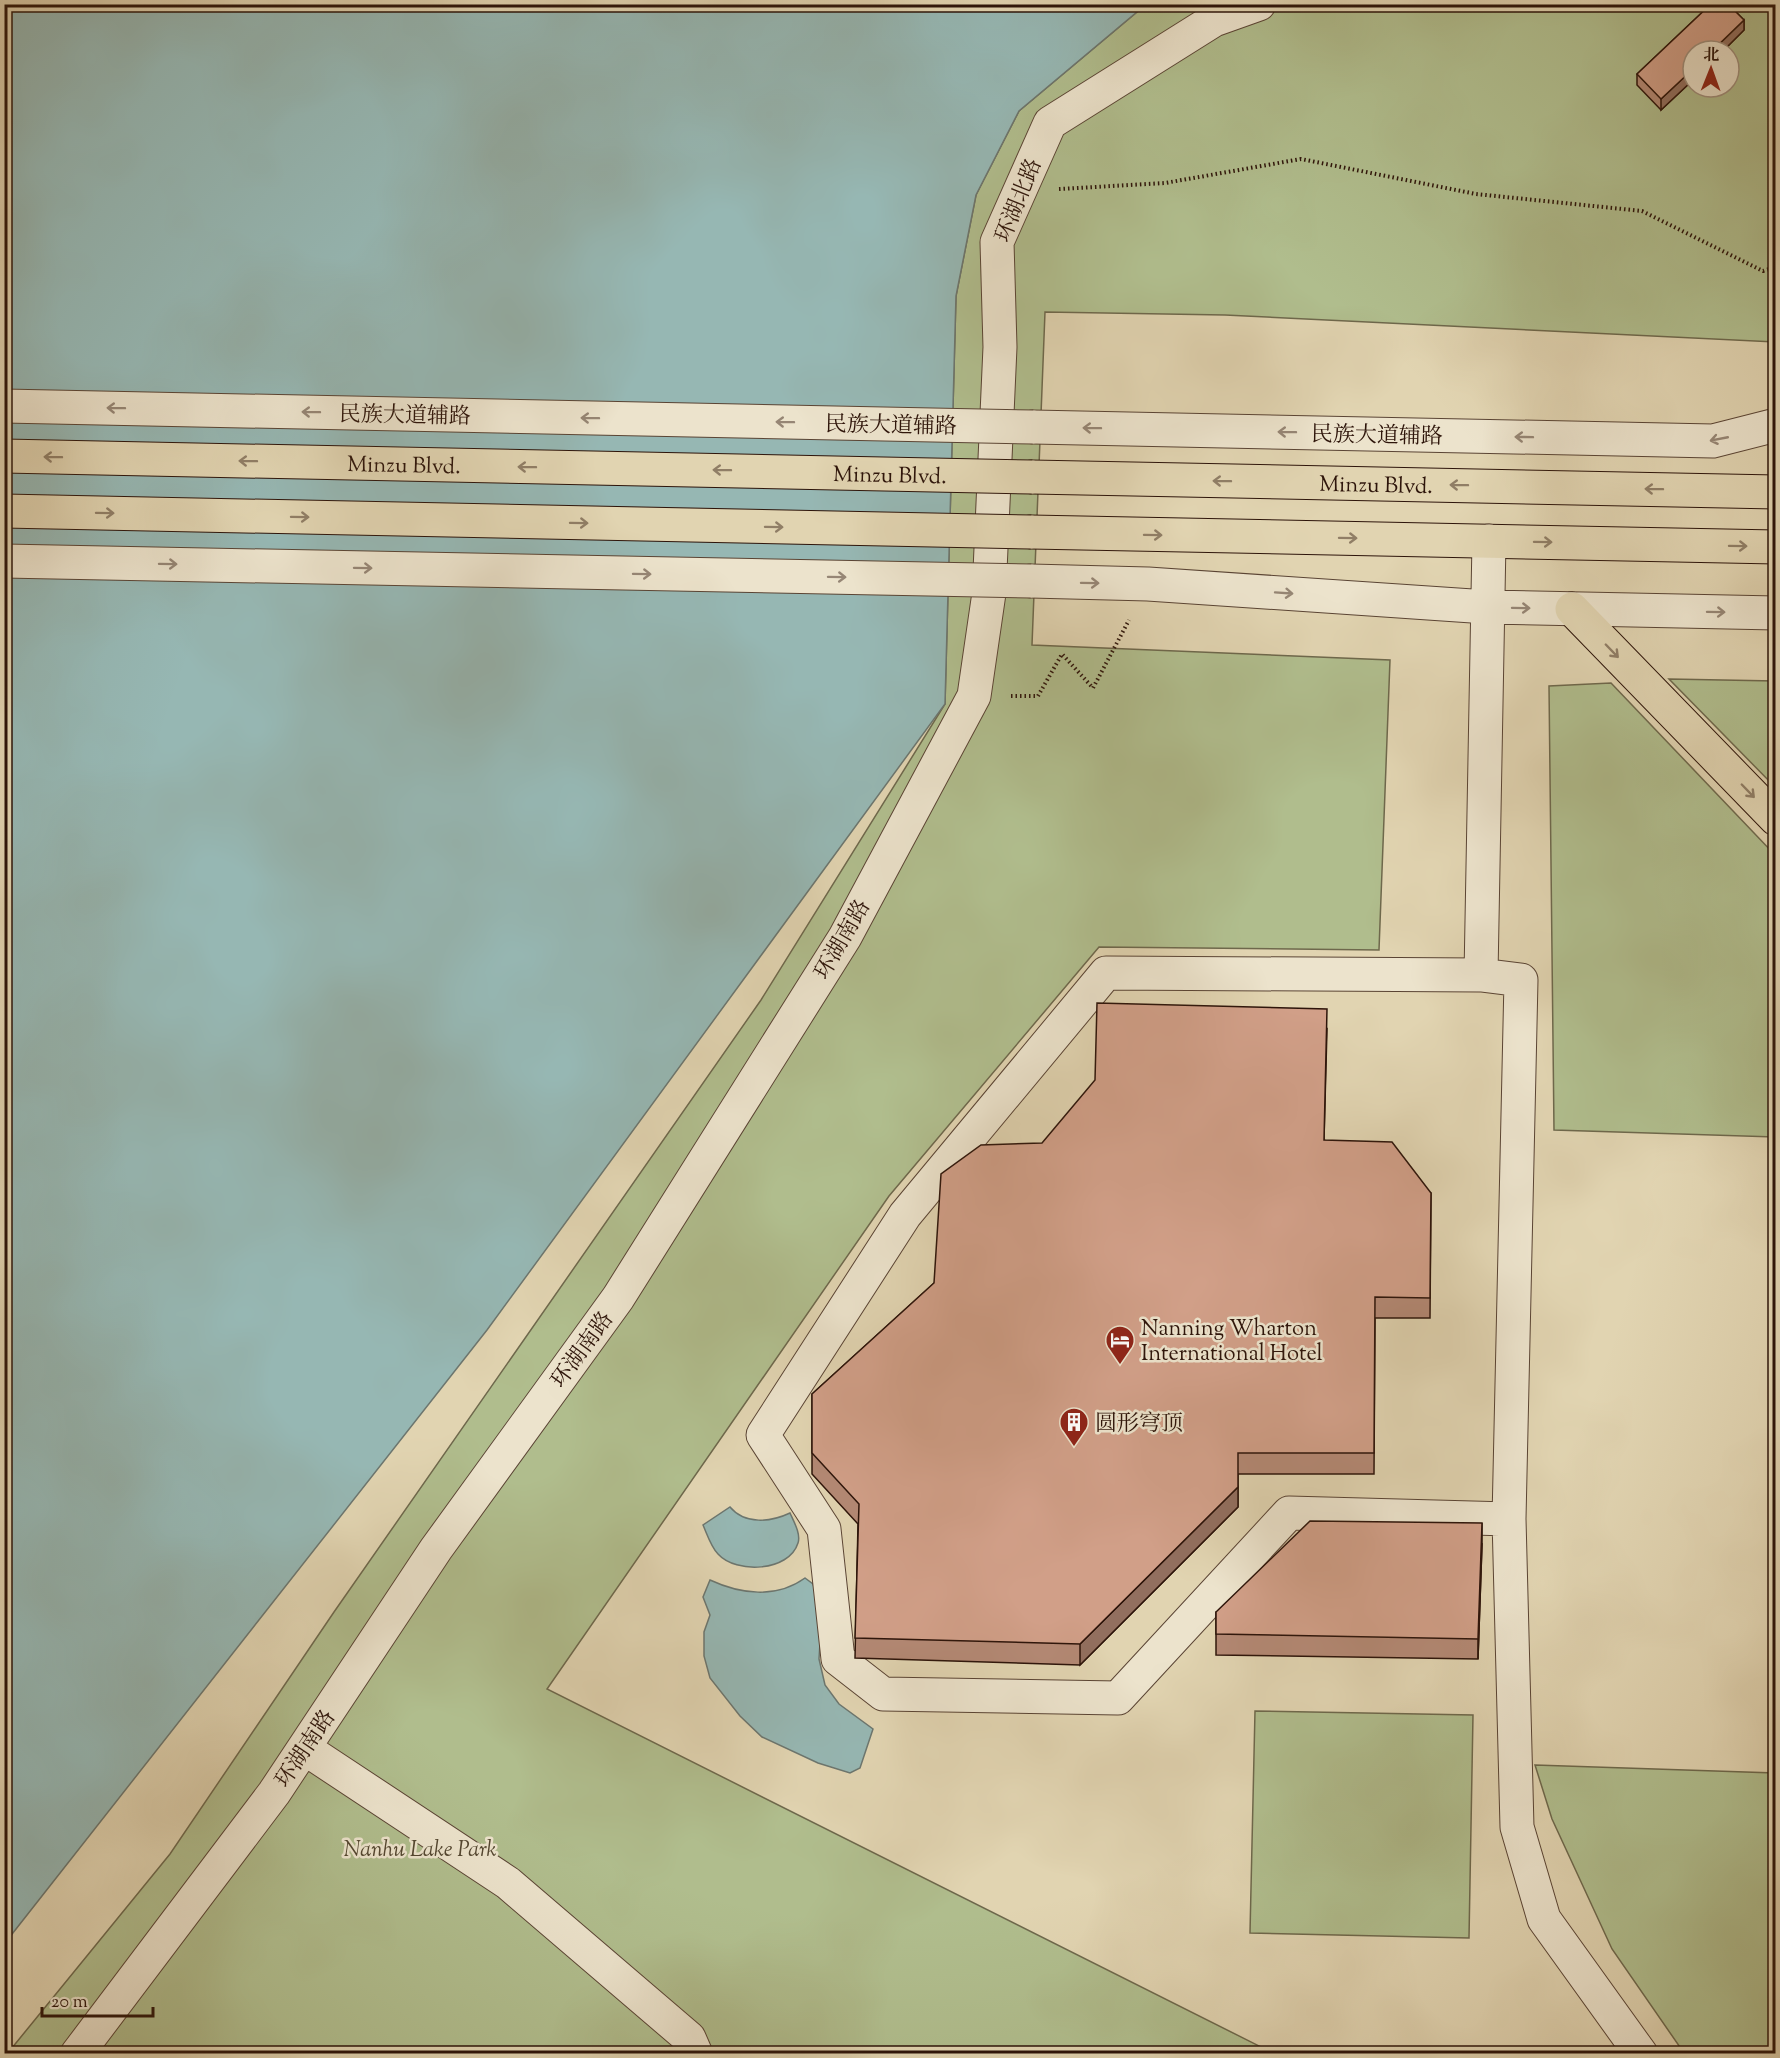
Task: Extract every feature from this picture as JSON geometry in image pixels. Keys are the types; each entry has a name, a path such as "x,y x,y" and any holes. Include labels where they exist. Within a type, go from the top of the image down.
{"main road":[{"name":"Minzu Blvd.","path":"4,456 1776,492"},
{"path":"4,511 1776,547"},
{"path":"1572,609 1776,819"}],"street":[{"name":"环湖北路","path":"989,594 1000,347 997,242 1050,123 1214,21 1259,4"},
{"name":"民族大道辅路","path":"4,406 1713,441 1776,424"},
{"path":"1481,975 1489,541"},
{"path":"4,561 1148,584 1487,607 1776,613"},
{"name":"环湖南路","path":"77,2054 274,1793 436,1549 618,1298 845,937 974,696 989,594"},
{"path":"1509,1519 1289,1513 1118,1698 883,1694 838,1659 824,1528 763,1435 905,1215 1106,973 1481,975 1521,980 1509,1519 1517,1827 1544,1919 1641,2054"},
{"path":"304,1748 508,1883 689,2038 696,2054"}],"path":[{"path":"1019,191 1165,183 1301,159 1476,194 1642,211 1763,271 1776,267"},
{"path":"974,696 1038,696 1062,654 1093,688 1148,584"}],"green space":[{"name":"Nanhu Lake Park","path":"1149,5 1775,5 1775,342 1225,315 1045,312 1032,645 1390,660 1379,950 1099,947 889,1196 547,1689 1273,2053 7,2054 170,1854 334,1612 761,1000 945,704 956,296 976,195 1019,111 1143,7"},
{"path":"1669,679 1775,681 1775,787"},
{"path":"1611,683 1775,855 1775,1137 1554,1130 1549,686"},
{"path":"1255,1711 1473,1715 1469,1938 1250,1933"},
{"path":"1535,1765 1775,1773 1775,2053 1684,2053 1612,1949 1552,1819"}],"water":[{"path":"5,5 1149,5 1143,7 1019,111 976,195 956,296 945,704 487,1330 5,1943"},
{"path":"730,1507 743,1517 758,1520 767,1520 790,1513 799,1536 793,1553 784,1560 761,1567 737,1565 726,1560 713,1548 703,1525"},
{"path":"805,1578 813,1584 822,1612 819,1659 825,1685 839,1704 873,1729 860,1768 850,1773 818,1763 762,1737 740,1716 710,1678 704,1656 704,1632 710,1615 703,1597 710,1580 733,1589 770,1592 794,1585"}],"building":[{"path":"1711,4 1728,4 1744,20 1724,39 1681,39 1681,80 1661,99 1637,74"},
{"name":"Nanning Wharton International Hotel","path":"1097,1003 1327,1009 1324,1140 1392,1142 1431,1193 1430,1298 1375,1297 1374,1453 1238,1453 1238,1487 1080,1644 855,1638 859,1504 812,1453 812,1394 934,1283 941,1174 981,1145 1042,1143 1095,1080"},
{"path":"1310,1521 1482,1523 1478,1639 1216,1634 1216,1612"}],"place":[{"name":"Nanning Wharton International Hotel","path":"1120,1366"},
{"name":"圆形穹顶","path":"1074,1448"}]}
